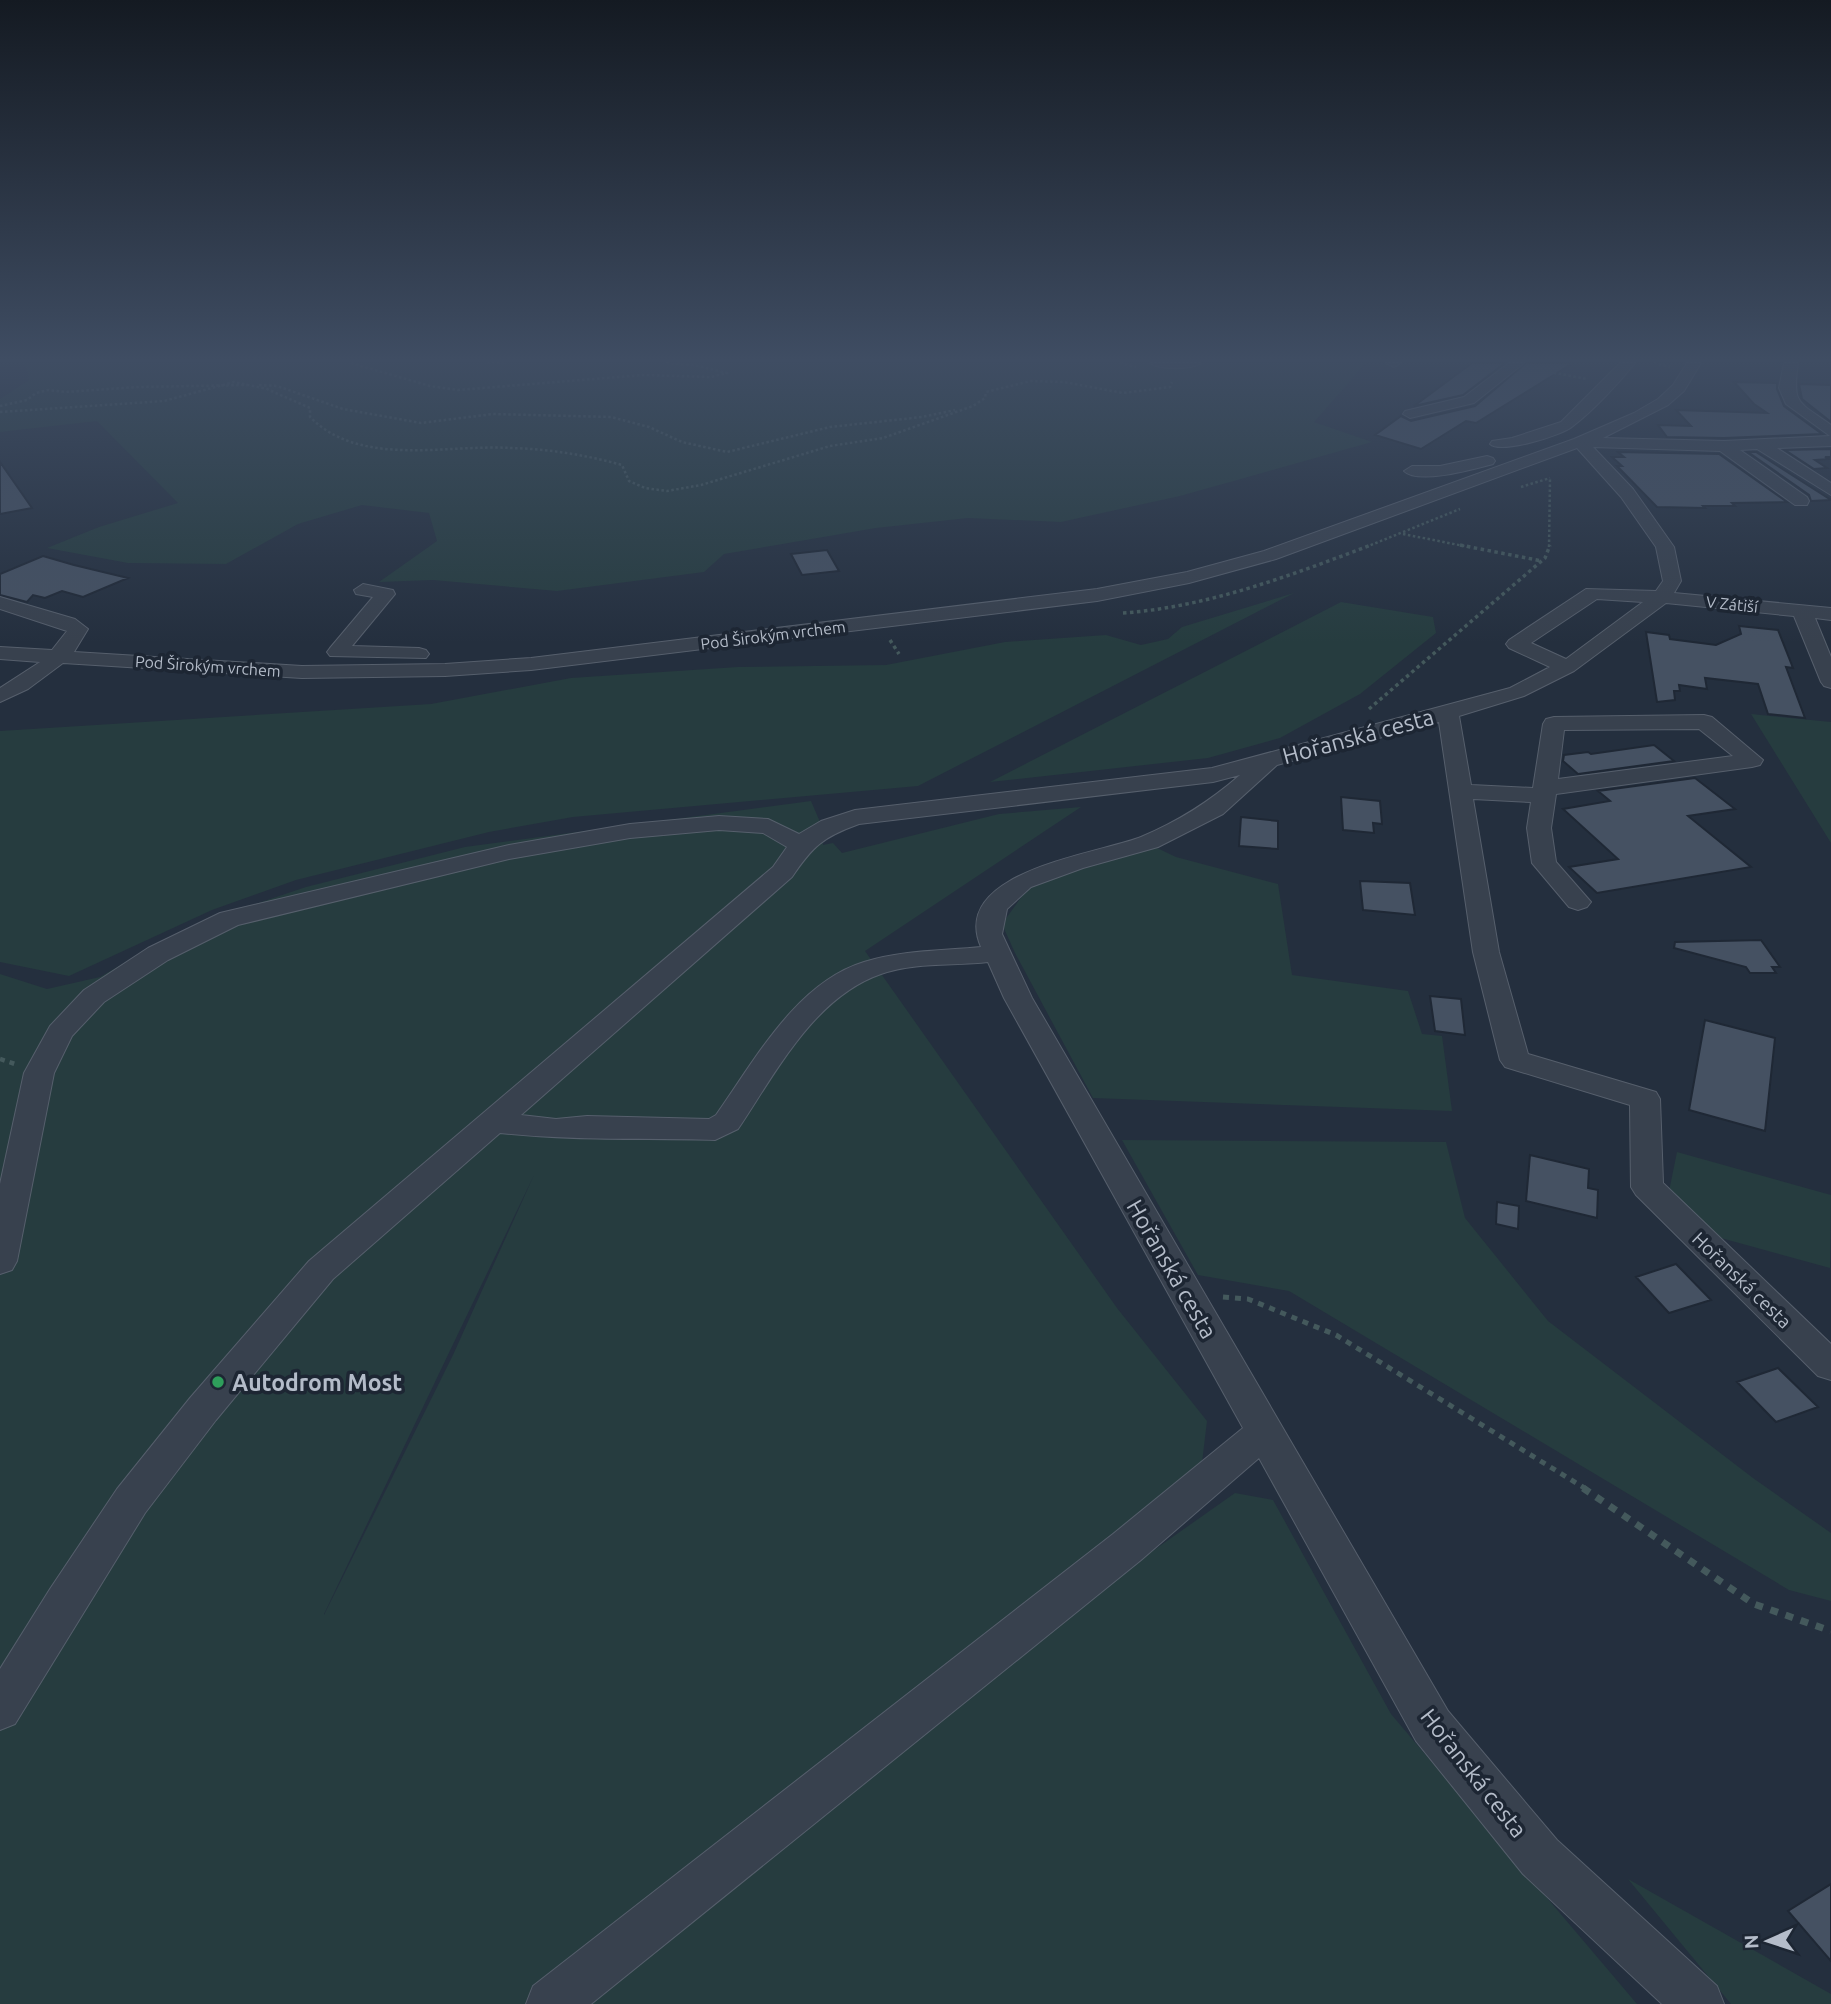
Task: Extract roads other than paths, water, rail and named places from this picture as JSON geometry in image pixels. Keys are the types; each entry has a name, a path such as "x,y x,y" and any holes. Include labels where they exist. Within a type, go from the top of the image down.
{"street":[{"path":"1412,471 1440,471 1505,457"},
{"path":"1512,457 1534,459"},
{"name":"Pod Širokým vrchem","path":"0,653 302,672 445,670 531,664 1097,595 1189,577 1270,555 1541,457"},
{"path":"1593,457 1627,493 1665,548 1672,581 1662,597"},
{"path":"1739,457 1801,501"},
{"path":"1779,457 1831,491"},
{"path":"363,590 386,594 337,652 444,654 445,670"},
{"name":"V Zátiší","path":"1567,667 1516,644 1593,593 1831,614"},
{"name":"Hořanská cesta","path":"1662,597 1621,625 1578,661 1517,692 1448,713 1274,757 1215,809 1149,842 1074,863 1022,882 995,907 989,934 1018,998 1432,1726 1540,1857 1699,2004"},
{"path":"0,603 68,623 78,629 75,638 58,656 15,689 0,696"},
{"path":"1802,611 1831,682"},
{"name":"Hořanská cesta","path":"1448,713 1486,952 1515,1060 1645,1099 1647,1187 1831,1366"},
{"path":"1461,791 1545,792 1752,760 1704,722 1554,724 1545,792 1539,828 1544,863 1578,902"},
{"path":"0,1709 131,1501 203,1409 321,1270 783,872 799,845 822,829 855,817 1213,775 1274,757"},
{"path":"0,1261 39,1073 60,1032 94,996 158,954 229,919 509,852 630,831 719,823 768,826 799,845"},
{"path":"493,1122 556,1129 587,1126 715,1130 727,1122 787,1033 826,996 860,972 900,961 998,953"},
{"path":"551,2004 1127,1547 1264,1432"}],"place":[{"name":"Autodrom Most","path":"218,1382"}]}
